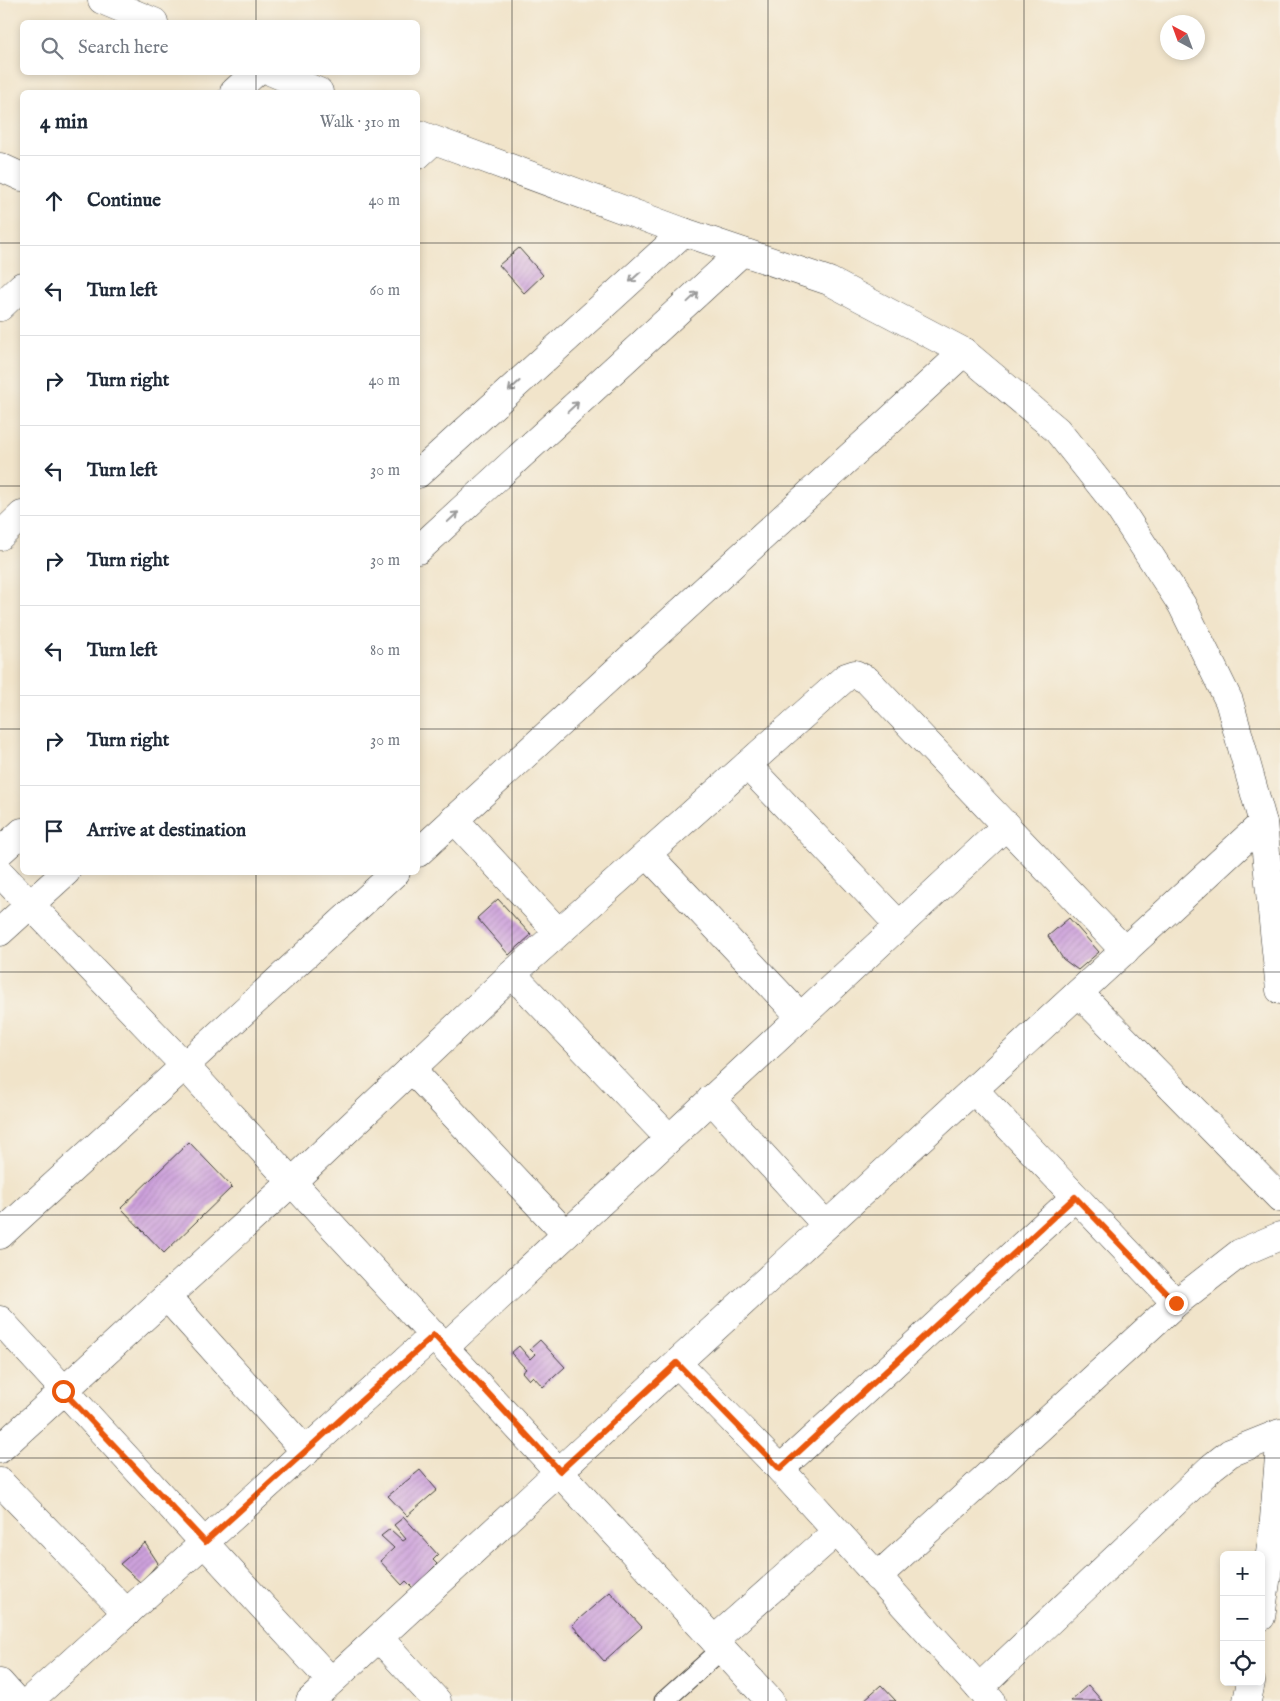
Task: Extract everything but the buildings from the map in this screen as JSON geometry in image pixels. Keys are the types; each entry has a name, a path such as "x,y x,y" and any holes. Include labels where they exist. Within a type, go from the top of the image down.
{"street":[{"path":"102,0 149,20"},
{"path":"236,90 253,75"},
{"path":"279,75 314,90"},
{"path":"423,143 829,281 964,352 1058,430 1119,508 1182,605 1229,701 1263,823 1280,990"},
{"path":"0,167 20,176"},
{"path":"420,472 684,232"},
{"path":"420,548 742,252"},
{"path":"0,307 20,288"},
{"path":"420,851 964,352"},
{"path":"0,536 20,517"},
{"path":"0,1449 292,1182 558,932 835,685 855,674 867,680 1125,951"},
{"path":"747,765 900,925"},
{"path":"454,819 558,932"},
{"path":"310,1701 1263,823"},
{"path":"30,1701 306,1452 566,1234 1007,826"},
{"path":"0,852 20,834"},
{"path":"646,854 800,1016"},
{"path":"0,873 32,904 185,1066 770,1701"},
{"path":"0,932 63,875"},
{"path":"0,1235 393,875"},
{"path":"512,974 670,1138"},
{"path":"1079,993 1280,1198"},
{"path":"411,1069 566,1234"},
{"path":"974,1090 1176,1303"},
{"path":"712,1099 826,1225"},
{"path":"780,1469 1075,1197"},
{"path":"877,1576 1176,1303 1240,1253 1280,1236"},
{"path":"167,1297 306,1452"},
{"path":"0,1320 63,1391 332,1681"},
{"path":"677,1363 780,1469 985,1694 1212,1467 1230,1453 1280,1433"},
{"path":"1264,1596 1273,1532 1280,1444"},
{"path":"0,1482 127,1613"},
{"path":"718,1644 836,1532"},
{"path":"378,1638 437,1701"},
{"path":"0,1683 16,1701"},
{"path":"1247,1701 1250,1686"}],"lane":[{"path":"664,1701 718,1644"}],"route":[{"path":"63,1391 205,1542 434,1335 560,1471 677,1363 780,1469 1075,1197 1176,1303"}]}
